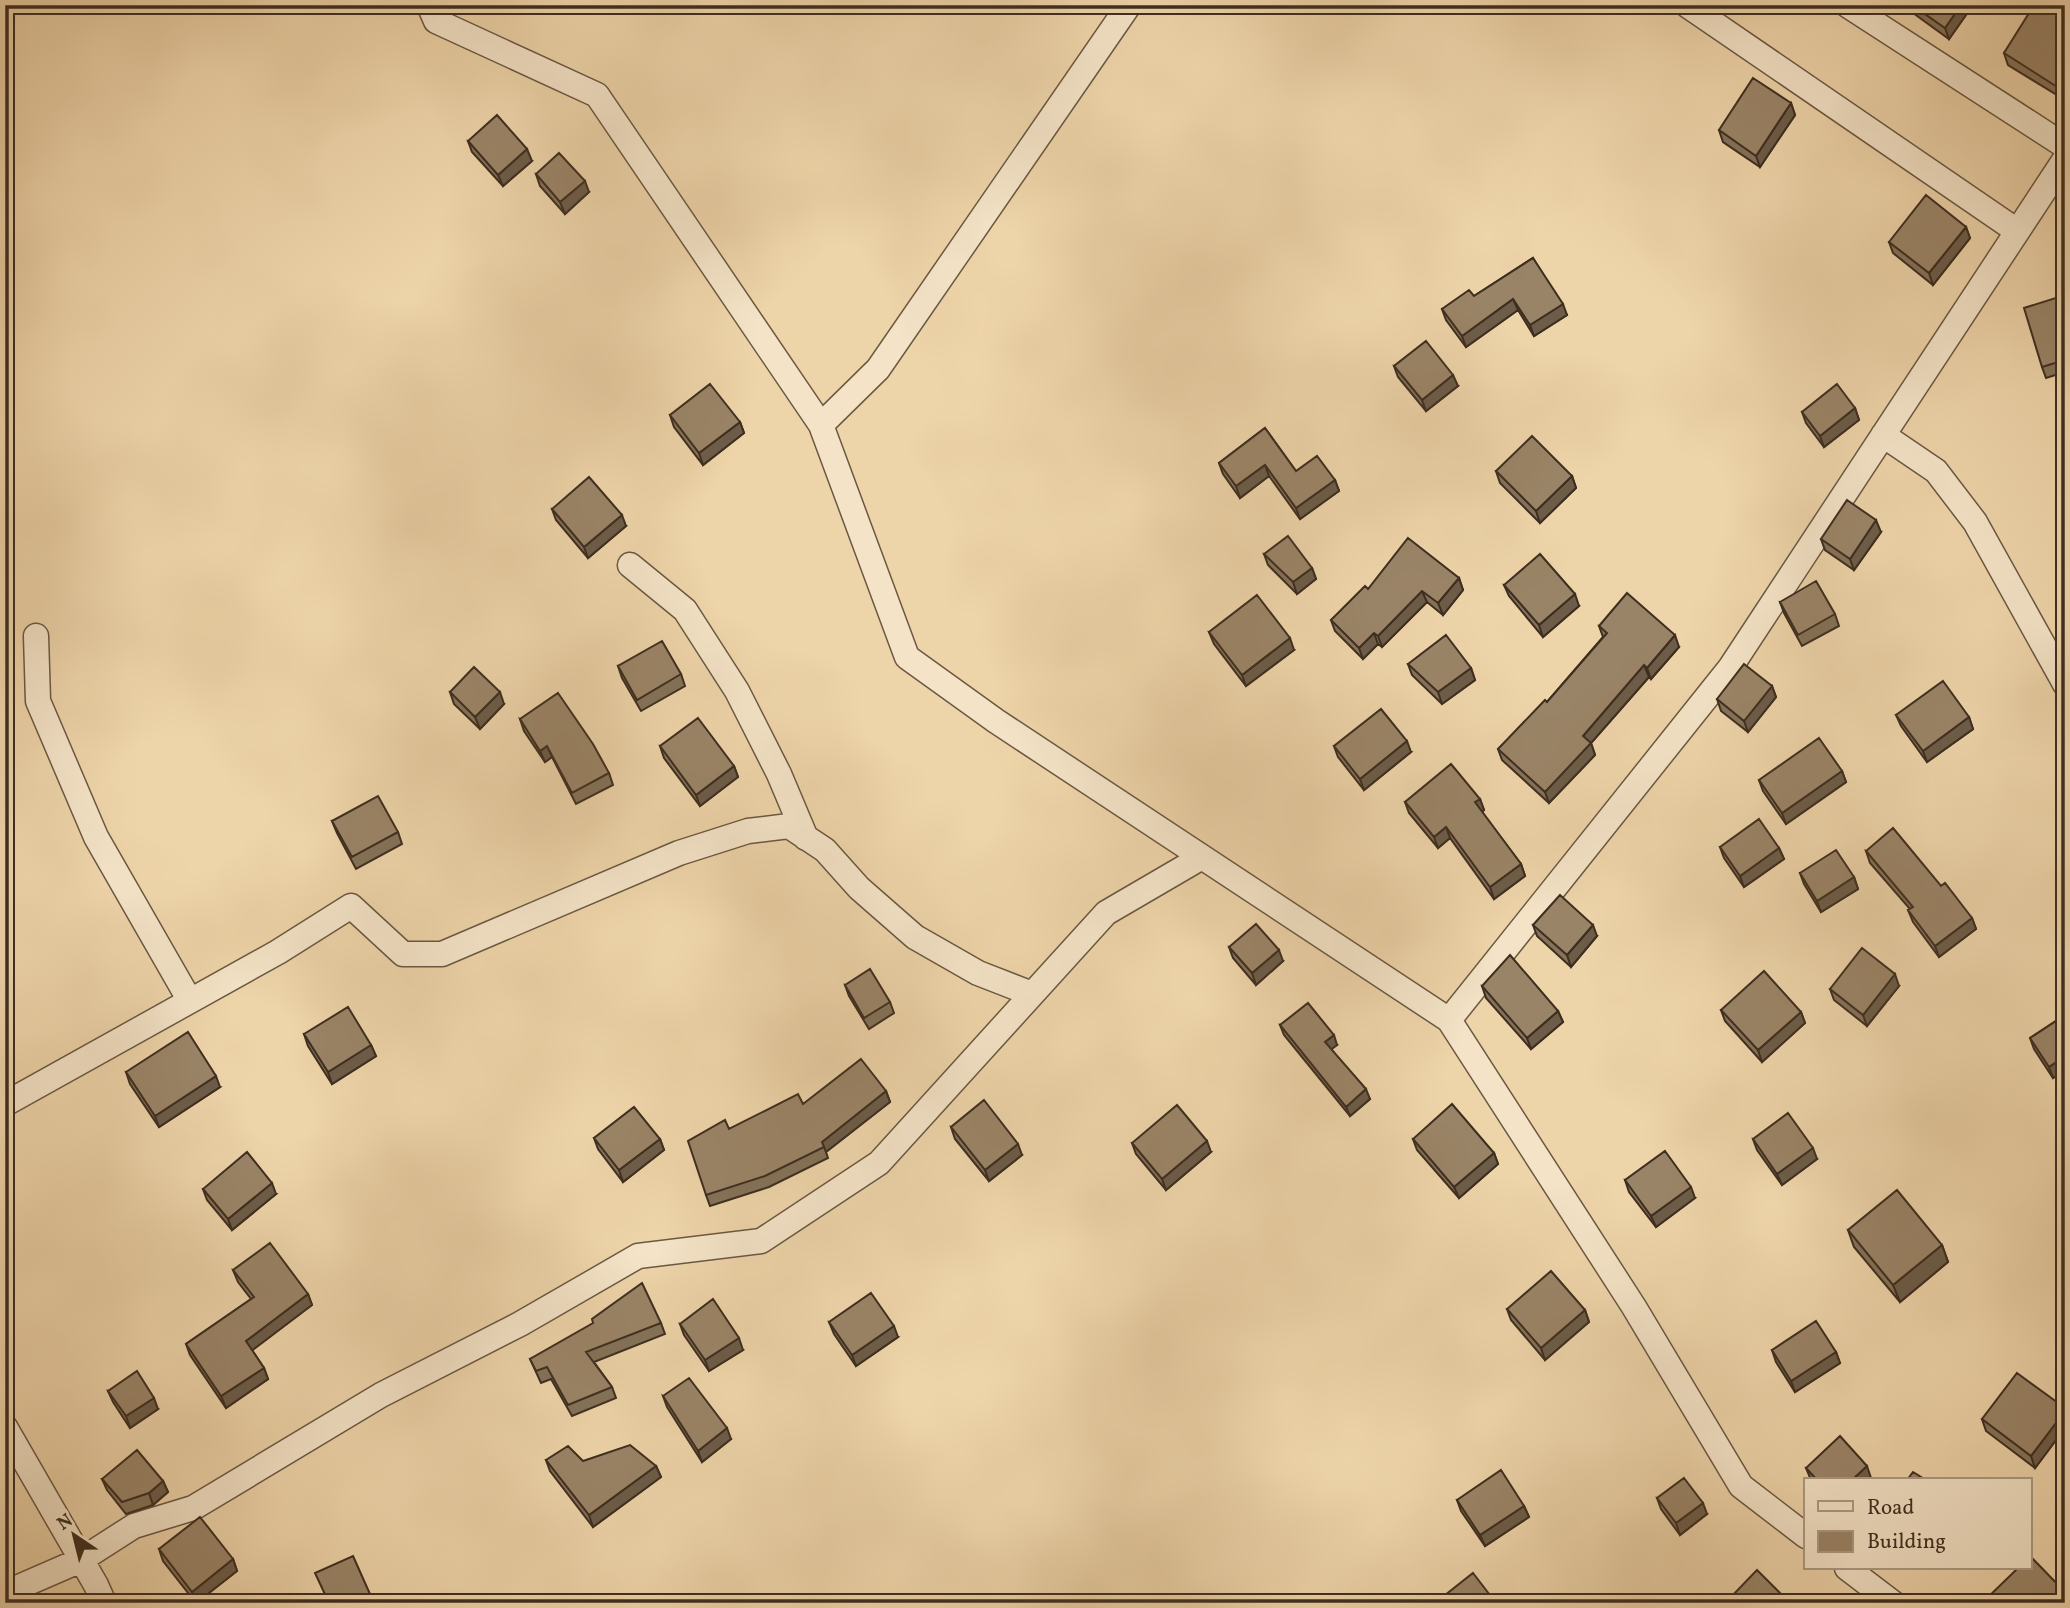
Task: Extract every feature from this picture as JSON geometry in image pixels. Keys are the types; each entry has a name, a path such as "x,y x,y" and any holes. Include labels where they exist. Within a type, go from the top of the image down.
{"street":[{"path":"429,5 436,21 597,95 821,425 907,657 996,721 1449,1020 1634,1307 1741,1486 1804,1534"},
{"path":"821,425 878,369 1129,5"},
{"path":"1687,5 2017,231"},
{"path":"1847,5 2065,146"},
{"path":"1449,1020 1730,668 2065,159"},
{"path":"1883,435 1936,471 1975,522 2065,684"},
{"path":"630,565 685,610 737,691 779,774 806,838"},
{"path":"36,636 38,701 96,837 190,1001"},
{"path":"5,1104 278,952 351,906 403,954 442,954 679,853 748,831 789,826 825,850 859,888 915,937 978,973 1032,994"},
{"path":"5,1593 82,1560 134,1526 192,1508 382,1395 520,1324 638,1256 761,1241 879,1163 1106,913 1202,857"},
{"path":"5,1427 104,1603"},
{"path":"1850,1570 1893,1603"}],"building":[{"path":"1912,5 1961,5 1945,28"},
{"path":"2034,5 2065,5 2065,86 2062,90 2004,53"},
{"path":"1753,78 1791,103 1756,156 1719,130"},
{"path":"497,115 527,149 498,175 468,141"},
{"path":"559,153 585,181 560,202 536,174"},
{"path":"1926,195 1966,227 1929,273 1889,242"},
{"path":"1533,258 1563,304 1530,325 1513,299 1462,336 1442,309 1469,290 1474,296"},
{"path":"2065,295 2065,360 2042,367 2024,308"},
{"path":"1426,341 1453,375 1422,400 1394,366"},
{"path":"710,384 740,422 699,453 670,415"},
{"path":"1837,384 1855,408 1820,436 1802,412"},
{"path":"1265,428 1296,471 1317,456 1335,480 1296,508 1265,465 1236,486 1219,463"},
{"path":"1532,436 1572,476 1536,511 1496,471"},
{"path":"589,477 622,515 584,547 552,509"},
{"path":"1847,500 1876,520 1850,559 1821,539"},
{"path":"1288,536 1312,568 1293,582 1264,554"},
{"path":"1408,538 1459,578 1438,603 1422,591 1378,636 1374,633 1359,648 1331,620 1365,586 1368,589"},
{"path":"1540,554 1575,594 1539,625 1504,585"},
{"path":"1816,581 1835,614 1798,635 1780,602"},
{"path":"1627,593 1675,635 1647,668 1644,665 1583,736 1591,743 1545,792 1498,749 1545,700 1547,702 1607,633 1599,626"},
{"path":"1257,595 1290,638 1242,675 1209,632"},
{"path":"1446,635 1471,668 1438,692 1408,664"},
{"path":"662,641 681,674 637,700 618,666"},
{"path":"1744,664 1772,686 1744,721 1717,699"},
{"path":"474,667 500,692 475,717 450,692"},
{"path":"1943,681 1969,717 1923,751 1896,715"},
{"path":"558,693 609,773 572,793 547,746 540,751 520,719"},
{"path":"1381,709 1407,741 1360,779 1334,746"},
{"path":"698,718 734,766 696,795 660,746"},
{"path":"1819,738 1842,771 1782,813 1759,780"},
{"path":"1451,764 1480,799 1475,802 1521,864 1490,887 1446,827 1434,837 1405,802"},
{"path":"378,796 398,832 352,857 332,821"},
{"path":"1759,819 1779,848 1740,876 1720,847"},
{"path":"1893,828 1941,886 1945,883 1972,918 1935,946 1908,910 1913,907 1866,851"},
{"path":"1836,850 1854,877 1817,901 1800,873"},
{"path":"1560,895 1593,925 1567,955 1533,925"},
{"path":"1256,924 1279,950 1252,973 1229,947"},
{"path":"1862,948 1895,974 1863,1015 1830,989"},
{"path":"1510,955 1558,1011 1527,1038 1482,986"},
{"path":"870,969 890,1002 864,1018 845,985"},
{"path":"1764,971 1801,1012 1758,1050 1721,1010"},
{"path":"1308,1003 1334,1035 1325,1042 1366,1089 1346,1107 1280,1025"},
{"path":"348,1007 371,1045 328,1072 304,1034"},
{"path":"2065,1015 2065,1056 2049,1067 2030,1038"},
{"path":"188,1032 216,1076 155,1116 126,1072"},
{"path":"861,1059 886,1091 822,1142 824,1147 765,1176 706,1195 688,1141 725,1120 729,1129 798,1094 803,1104"},
{"path":"984,1100 1018,1144 985,1170 951,1127"},
{"path":"1452,1104 1494,1153 1454,1187 1413,1139"},
{"path":"1177,1105 1207,1141 1162,1179 1132,1143"},
{"path":"634,1107 660,1139 619,1170 594,1138"},
{"path":"1788,1113 1813,1148 1777,1174 1753,1139"},
{"path":"1665,1151 1691,1187 1651,1216 1625,1180"},
{"path":"247,1152 272,1183 228,1219 203,1189"},
{"path":"1897,1190 1942,1245 1893,1285 1848,1230"},
{"path":"270,1243 308,1294 246,1341 264,1368 221,1396 186,1344 254,1297 233,1270"},
{"path":"1551,1271 1585,1310 1541,1348 1507,1309"},
{"path":"642,1283 661,1323 586,1352 612,1387 568,1405 547,1367 536,1371 530,1359 593,1323 592,1319"},
{"path":"871,1293 894,1326 852,1355 829,1322"},
{"path":"713,1299 739,1338 705,1360 680,1324"},
{"path":"1816,1321 1836,1352 1791,1381 1772,1350"},
{"path":"137,1371 154,1398 126,1416 108,1391"},
{"path":"2017,1373 2065,1408 2031,1456 1982,1419"},
{"path":"689,1378 727,1428 698,1451 663,1396"},
{"path":"1840,1436 1867,1466 1854,1478 1815,1478 1806,1468"},
{"path":"630,1445 656,1466 589,1515 546,1460 568,1446 583,1461"},
{"path":"137,1450 163,1481 149,1493 122,1502 102,1479"},
{"path":"1501,1470 1524,1506 1480,1535 1457,1500"},
{"path":"1913,1472 1923,1478 1908,1478"},
{"path":"1684,1478 1703,1503 1676,1523 1657,1498"},
{"path":"200,1517 233,1559 192,1592 159,1549"},
{"path":"353,1556 374,1603 329,1603 315,1573"},
{"path":"2032,1558 2065,1592 2063,1603 1982,1603 2016,1570 2032,1570"},
{"path":"1757,1570 1785,1598 1780,1603 1735,1603 1730,1598"},
{"path":"1473,1573 1496,1603 1435,1603"}]}
